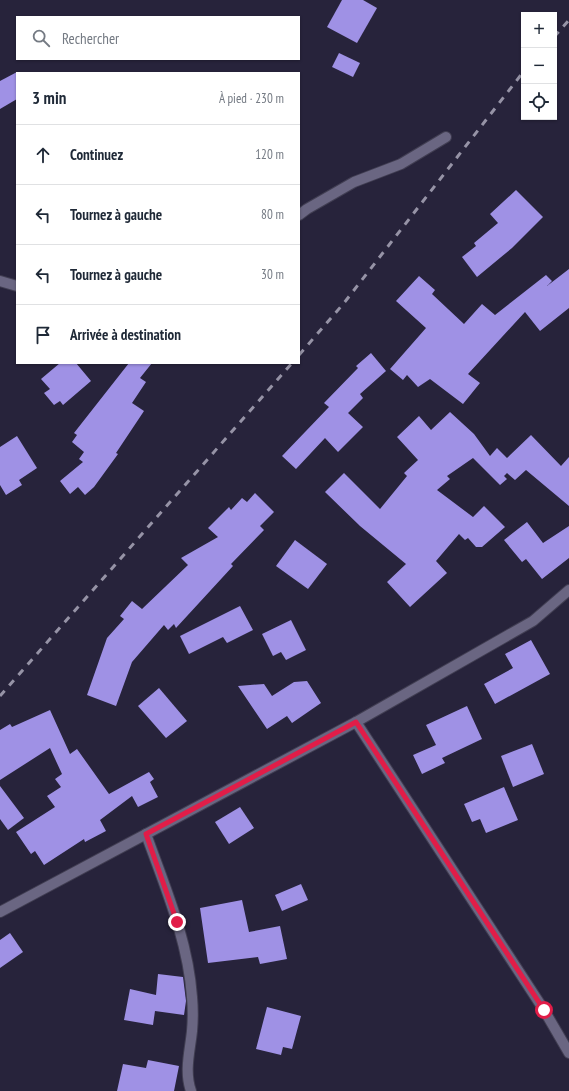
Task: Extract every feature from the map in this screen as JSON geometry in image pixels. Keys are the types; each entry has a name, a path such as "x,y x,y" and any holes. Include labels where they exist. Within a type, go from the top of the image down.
{"street":[{"path":"300,214 307,208 354,182 401,164 446,137"},
{"path":"0,281 16,286"},
{"path":"0,912 356,722 533,620 569,590"},
{"path":"356,722 544,1010 569,1053"},
{"path":"146,834 177,922 188,964 192,998 192,1030 187,1062 191,1091"}],"building":[{"path":"342,0 363,0 377,8 357,43 327,27"},
{"path":"339,53 360,63 353,77 332,67"},
{"path":"16,73 16,100 0,109 0,81"},
{"path":"516,190 543,217 512,248 477,277 462,257 476,246 474,243 498,223 490,214"},
{"path":"569,269 569,308 540,331 525,312 468,374 480,383 463,404 430,379 418,387 407,375 403,380 390,369 426,328 396,301 419,276 435,290 432,294 464,324 482,304 495,315 546,275 552,281 547,286"},
{"path":"371,353 386,371 360,394 363,398 348,413 363,427 338,452 325,438 296,469 282,456 329,407 324,403 358,368 356,366"},
{"path":"59,364 77,364 91,381 63,405 60,401 54,405 44,393 50,389 41,379"},
{"path":"128,364 151,364 140,378 146,382 132,403 144,411 116,453 118,454 94,487 85,495 78,487 70,494 60,481 83,462 79,459 84,452 72,442 77,435 74,433"},
{"path":"450,412 474,434 490,456 497,448 507,458 531,435 561,466 569,457 569,506 526,470 515,480 507,473 504,476 507,479 500,485 473,458 447,476 450,479 437,490 473,517 484,506 505,527 482,547 476,547 468,538 465,540 459,534 436,561 447,573 410,607 387,582 406,564 360,526 325,492 344,473 380,509 407,476 404,473 418,460 397,437 419,416 431,430"},
{"path":"17,436 37,468 19,480 22,485 6,495 0,485 0,447"},
{"path":"255,493 274,512 260,526 264,530 231,564 233,566 176,628 174,624 168,630 164,625 132,662 116,706 87,695 107,638 124,619 120,616 132,601 142,609 188,565 181,558 218,537 208,528 229,507 231,510 242,498 247,502"},
{"path":"527,522 543,543 569,526 569,558 542,579 526,559 522,562 504,540"},
{"path":"295,540 327,564 308,589 276,566"},
{"path":"240,606 253,630 227,643 223,637 189,654 180,636"},
{"path":"291,620 306,650 286,660 281,652 273,656 262,634"},
{"path":"531,640 550,674 495,704 484,684 513,668 505,654"},
{"path":"307,681 321,703 292,723 287,716 267,729 238,686 264,684 272,696 294,682"},
{"path":"159,688 187,721 166,738 138,706"},
{"path":"467,706 482,739 442,758 445,763 422,774 413,755 436,745 426,725"},
{"path":"50,710 70,754 77,749 109,794 149,772 154,779 150,782 158,797 138,807 132,796 100,820 106,831 85,842 84,839 44,865 35,851 31,854 16,832 55,807 47,796 61,787 55,779 62,774 50,748 0,780 0,730 10,724 12,727"},
{"path":"532,744 544,774 513,787 501,756"},
{"path":"0,786 24,818 8,830 0,819"},
{"path":"504,787 518,820 486,833 480,819 472,822 464,804"},
{"path":"240,807 254,828 229,844 215,822"},
{"path":"301,884 308,900 282,911 275,895"},
{"path":"242,900 249,932 280,926 287,959 260,964 258,957 208,963 200,908"},
{"path":"10,933 23,952 0,968 0,940"},
{"path":"158,974 183,977 186,1001 184,1015 155,1011 153,1025 124,1020 130,989 156,995"},
{"path":"267,1007 301,1016 292,1049 283,1047 281,1055 256,1049"},
{"path":"148,1060 179,1066 174,1091 117,1091 123,1064 146,1068"}],"railway":[{"path":"557,34 569,20"},
{"path":"300,354 344,303 521,75"},
{"path":"0,696 291,364"}],"route":[{"path":"177,922 146,834 356,722 544,1010"}]}
